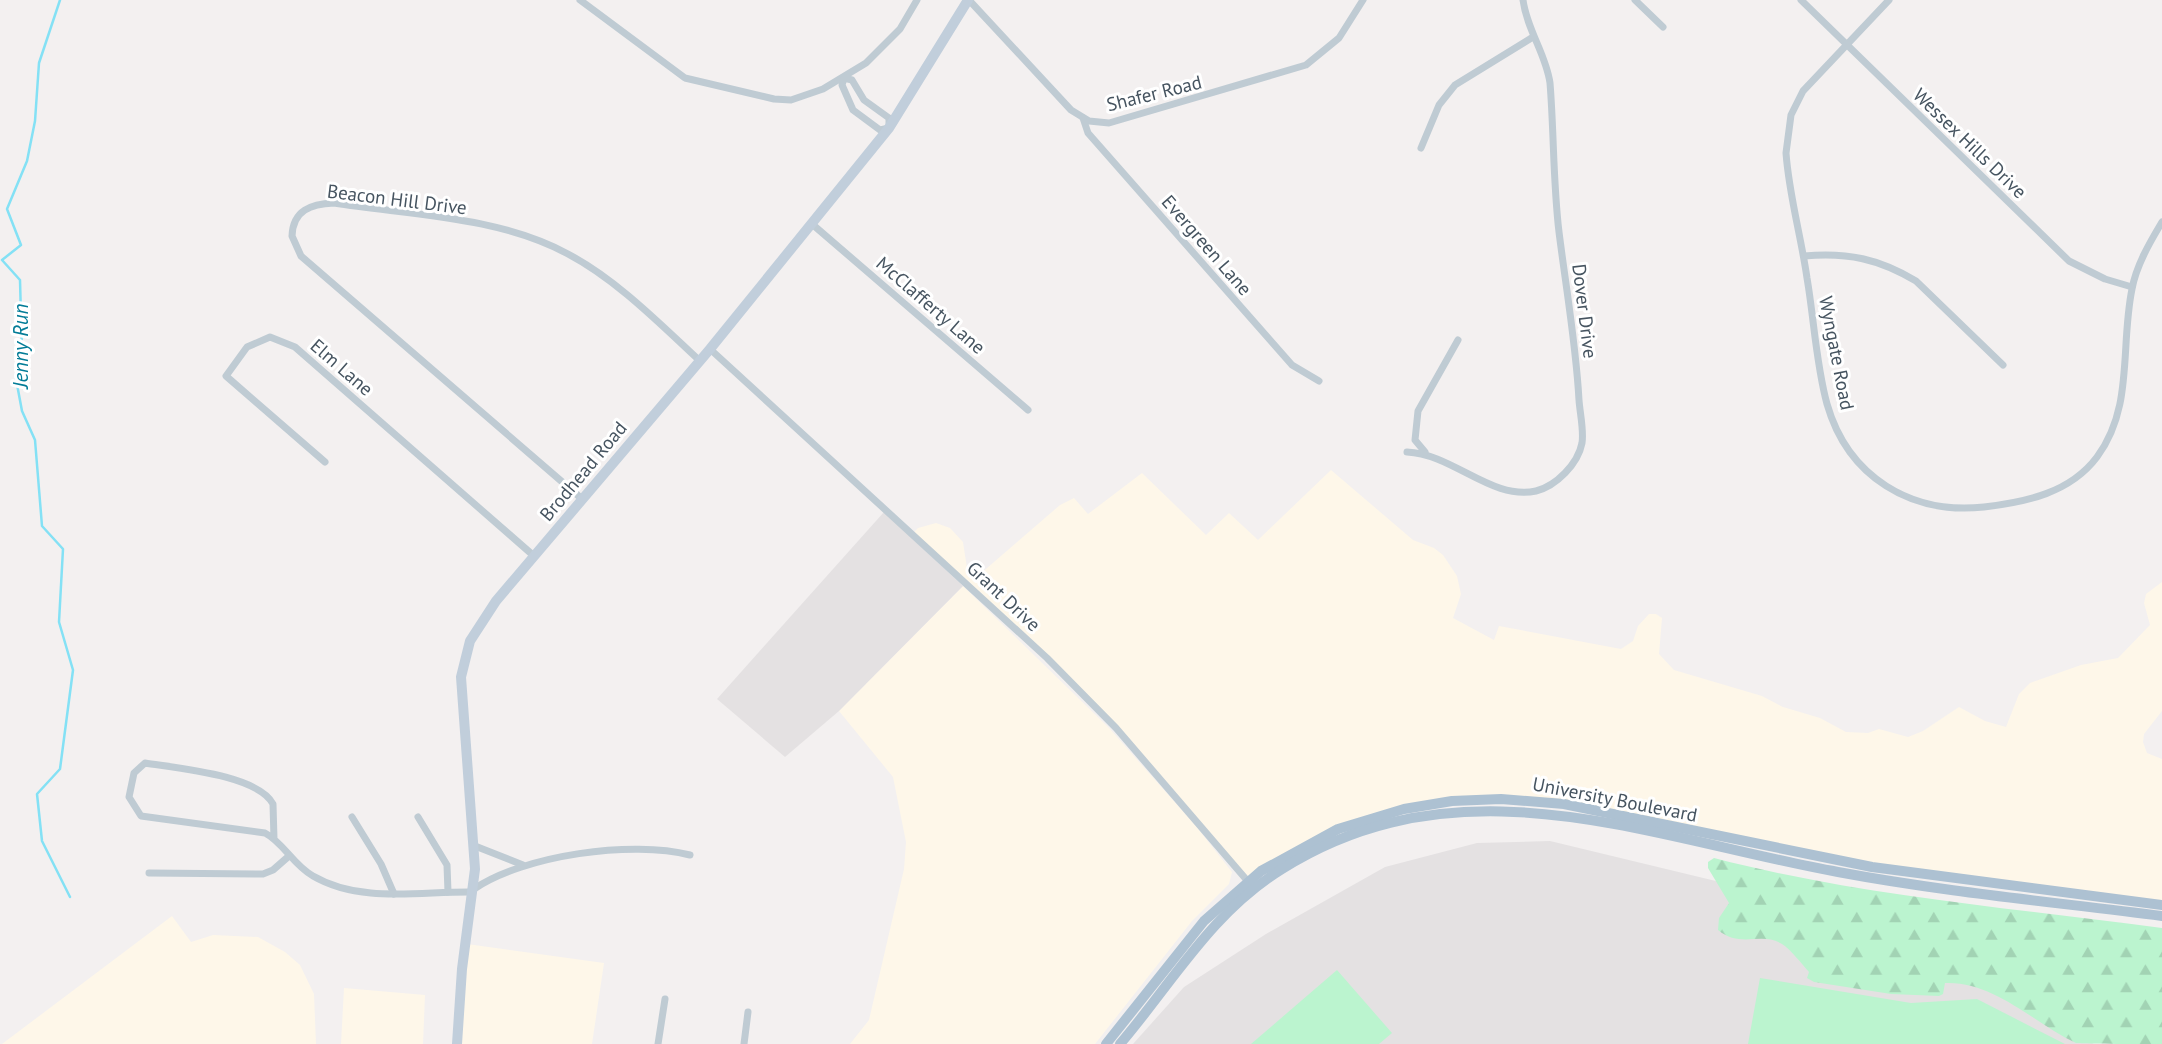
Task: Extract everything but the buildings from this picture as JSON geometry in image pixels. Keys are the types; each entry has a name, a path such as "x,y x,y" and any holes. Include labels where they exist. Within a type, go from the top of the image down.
{"main road":[{"name":"Brodhead Road","path":"457,1044 462,969 474,891 475,846 461,702 463,662 480,622 710,349 889,128 969,0"},
{"name":"University Boulevard","path":"1107,1044 1191,935 1295,850 1360,822 1425,805 1501,799 1564,804 1872,867 2162,905"},
{"name":"University Boulevard","path":"1120,1044 1208,930 1251,884 1308,855 1381,825 1451,812 1515,810 1562,814 1871,878 2162,916"}],"street":[{"path":"580,0 696,83 791,100 844,78 889,42 917,0"},
{"name":"Shafer Road","path":"969,0 1062,101 1083,118 1098,122 1120,121 1298,68 1334,45 1363,0"},
{"name":"Dover Drive","path":"1426,453 1504,490 1521,493 1545,488 1557,481 1582,444 1577,373 1555,193 1550,83 1548,69 1533,37 1522,0"},
{"path":"1635,0 1663,27"},
{"name":"Wessex Hills Drive","path":"1801,0 2069,261 2105,279 2132,287"},
{"name":"Wyngate Road","path":"1889,0 1803,91 1791,115 1787,139 1787,167 1827,403 1840,436 1861,464 1881,484 1911,500 1948,509 1997,506 2034,499 2064,486 2094,461 2106,444 2122,402 2132,287 2150,242 2162,222"},
{"path":"1421,148 1439,105 1455,85 1533,37"},
{"path":"844,78 852,80 864,100 889,118 889,128 880,130 853,110 842,85 844,78"},
{"name":"Evergreen Lane","path":"1083,118 1088,132 1292,365 1319,381"},
{"name":"Beacon Hill Drive","path":"582,499 301,256 292,236 299,214 313,205 334,203 501,228 543,242 598,273 700,361"},
{"name":"McClafferty Lane","path":"812,224 1028,410"},
{"path":"1804,256 1833,253 1863,256 1906,275 1916,281 2003,365"},
{"name":"Elm Lane","path":"325,462 226,376 251,343 270,337 295,347 534,555"},
{"path":"1426,453 1415,440 1418,411 1458,340"},
{"name":"Grant Drive","path":"710,349 1047,658 1116,728 1251,884"},
{"path":"1407,452 1426,453"},
{"path":"274,839 275,808 271,799 260,789 225,778 145,763 134,773 130,802 145,818 260,832 274,839 307,872 334,885 394,894 474,891 496,875 526,866 614,850 690,855"},
{"path":"352,817 381,864 394,894"},
{"path":"418,817 446,864 448,892"},
{"path":"475,846 526,866"},
{"path":"149,873 262,874 273,870 289,856"},
{"path":"658,1044 666,999"},
{"path":"744,1044 748,1012"}],"shaded area":[{"path":"1331,470 1413,540 1434,548 1443,555 1457,576 1461,594 1453,618 1494,640 1499,626 1621,649 1633,641 1638,626 1649,614 1656,614 1662,618 1659,654 1674,670 1762,696 1783,707 1820,718 1846,732 1868,733 1879,729 1908,737 1923,731 1959,707 1985,721 2006,727 2019,694 2030,683 2081,665 2118,658 2150,625 2144,603 2146,594 2162,582 2162,711 2144,734 2143,742 2147,753 2162,759 2162,905 1951,879 1564,804 1476,799 1360,822 1248,880 1116,728 913,533 918,528 936,523 950,528 963,542 967,568 979,575 1060,505 1074,498 1088,514 1142,473 1206,535 1229,513 1258,540"},
{"path":"884,512 963,586 839,711 785,757 717,699"},
{"path":"963,586 1109,728 1195,825 1232,872 1229,884 1192,921 1095,1044 850,1044 869,1020 904,869 906,842 893,777 839,711"},
{"path":"1550,841 1824,907 2094,1044 1133,1044 1184,987 1266,934 1385,867 1477,843"},
{"path":"172,916 191,942 213,935 258,937 285,952 300,965 314,994 316,1044 2,1044"},
{"path":"467,944 604,963 592,1044 457,1044"},
{"path":"344,988 425,995 423,1044 341,1044"}],"green space":[{"path":"1714,858 1881,892 2162,928 2162,1044 2076,1043 1997,996 1963,984 1945,983 1943,994 1939,996 1891,994 1814,982 1807,978 1809,972 1782,944 1774,940 1735,938 1718,930 1719,918 1729,903 1708,868 1708,862"},
{"path":"1337,970 1392,1033 1379,1044 1251,1044"},
{"path":"1760,978 1911,1003 1977,999 2065,1044 1748,1044"}],"waterway":[{"name":"Jenny Run","path":"60,0 39,63 35,121 27,161 7,209 21,245 2,260 20,280 22,353 16,379 22,411 35,440 42,526 63,549 59,622 73,670 60,769 37,794 42,841 70,897"}]}
